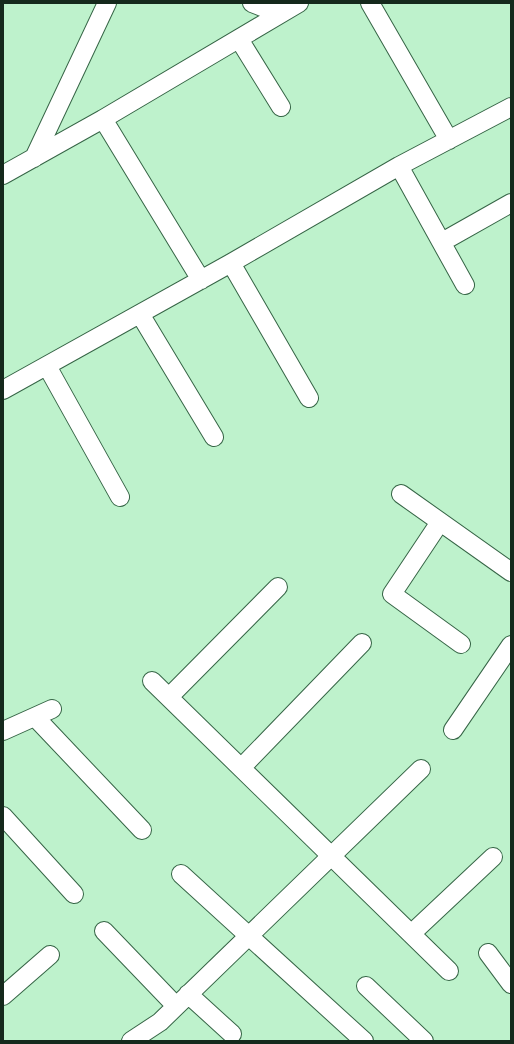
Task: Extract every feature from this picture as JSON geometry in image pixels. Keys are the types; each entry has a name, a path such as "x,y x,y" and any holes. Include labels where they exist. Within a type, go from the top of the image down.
{"street":[{"path":"34,158 107,3"},
{"path":"252,3 280,14"},
{"path":"3,175 103,119 299,3"},
{"path":"370,3 449,140"},
{"path":"239,39 281,107"},
{"path":"5,386 47,366 231,263 399,166 511,107"},
{"path":"103,119 201,280"},
{"path":"399,166 465,285"},
{"path":"442,242 511,203"},
{"path":"231,263 309,398"},
{"path":"140,314 214,437"},
{"path":"47,366 120,498"},
{"path":"401,494 511,572"},
{"path":"440,522 392,594 461,644"},
{"path":"169,697 278,588"},
{"path":"241,768 362,643"},
{"path":"453,730 511,645"},
{"path":"152,681 449,971"},
{"path":"3,731 52,709"},
{"path":"35,717 142,830"},
{"path":"131,1041 160,1022 421,769"},
{"path":"3,816 74,894"},
{"path":"411,934 493,857"},
{"path":"181,874 364,1041"},
{"path":"104,931 182,1000 232,1034"},
{"path":"488,953 511,984"},
{"path":"3,996 50,955"},
{"path":"366,986 422,1040"}]}
